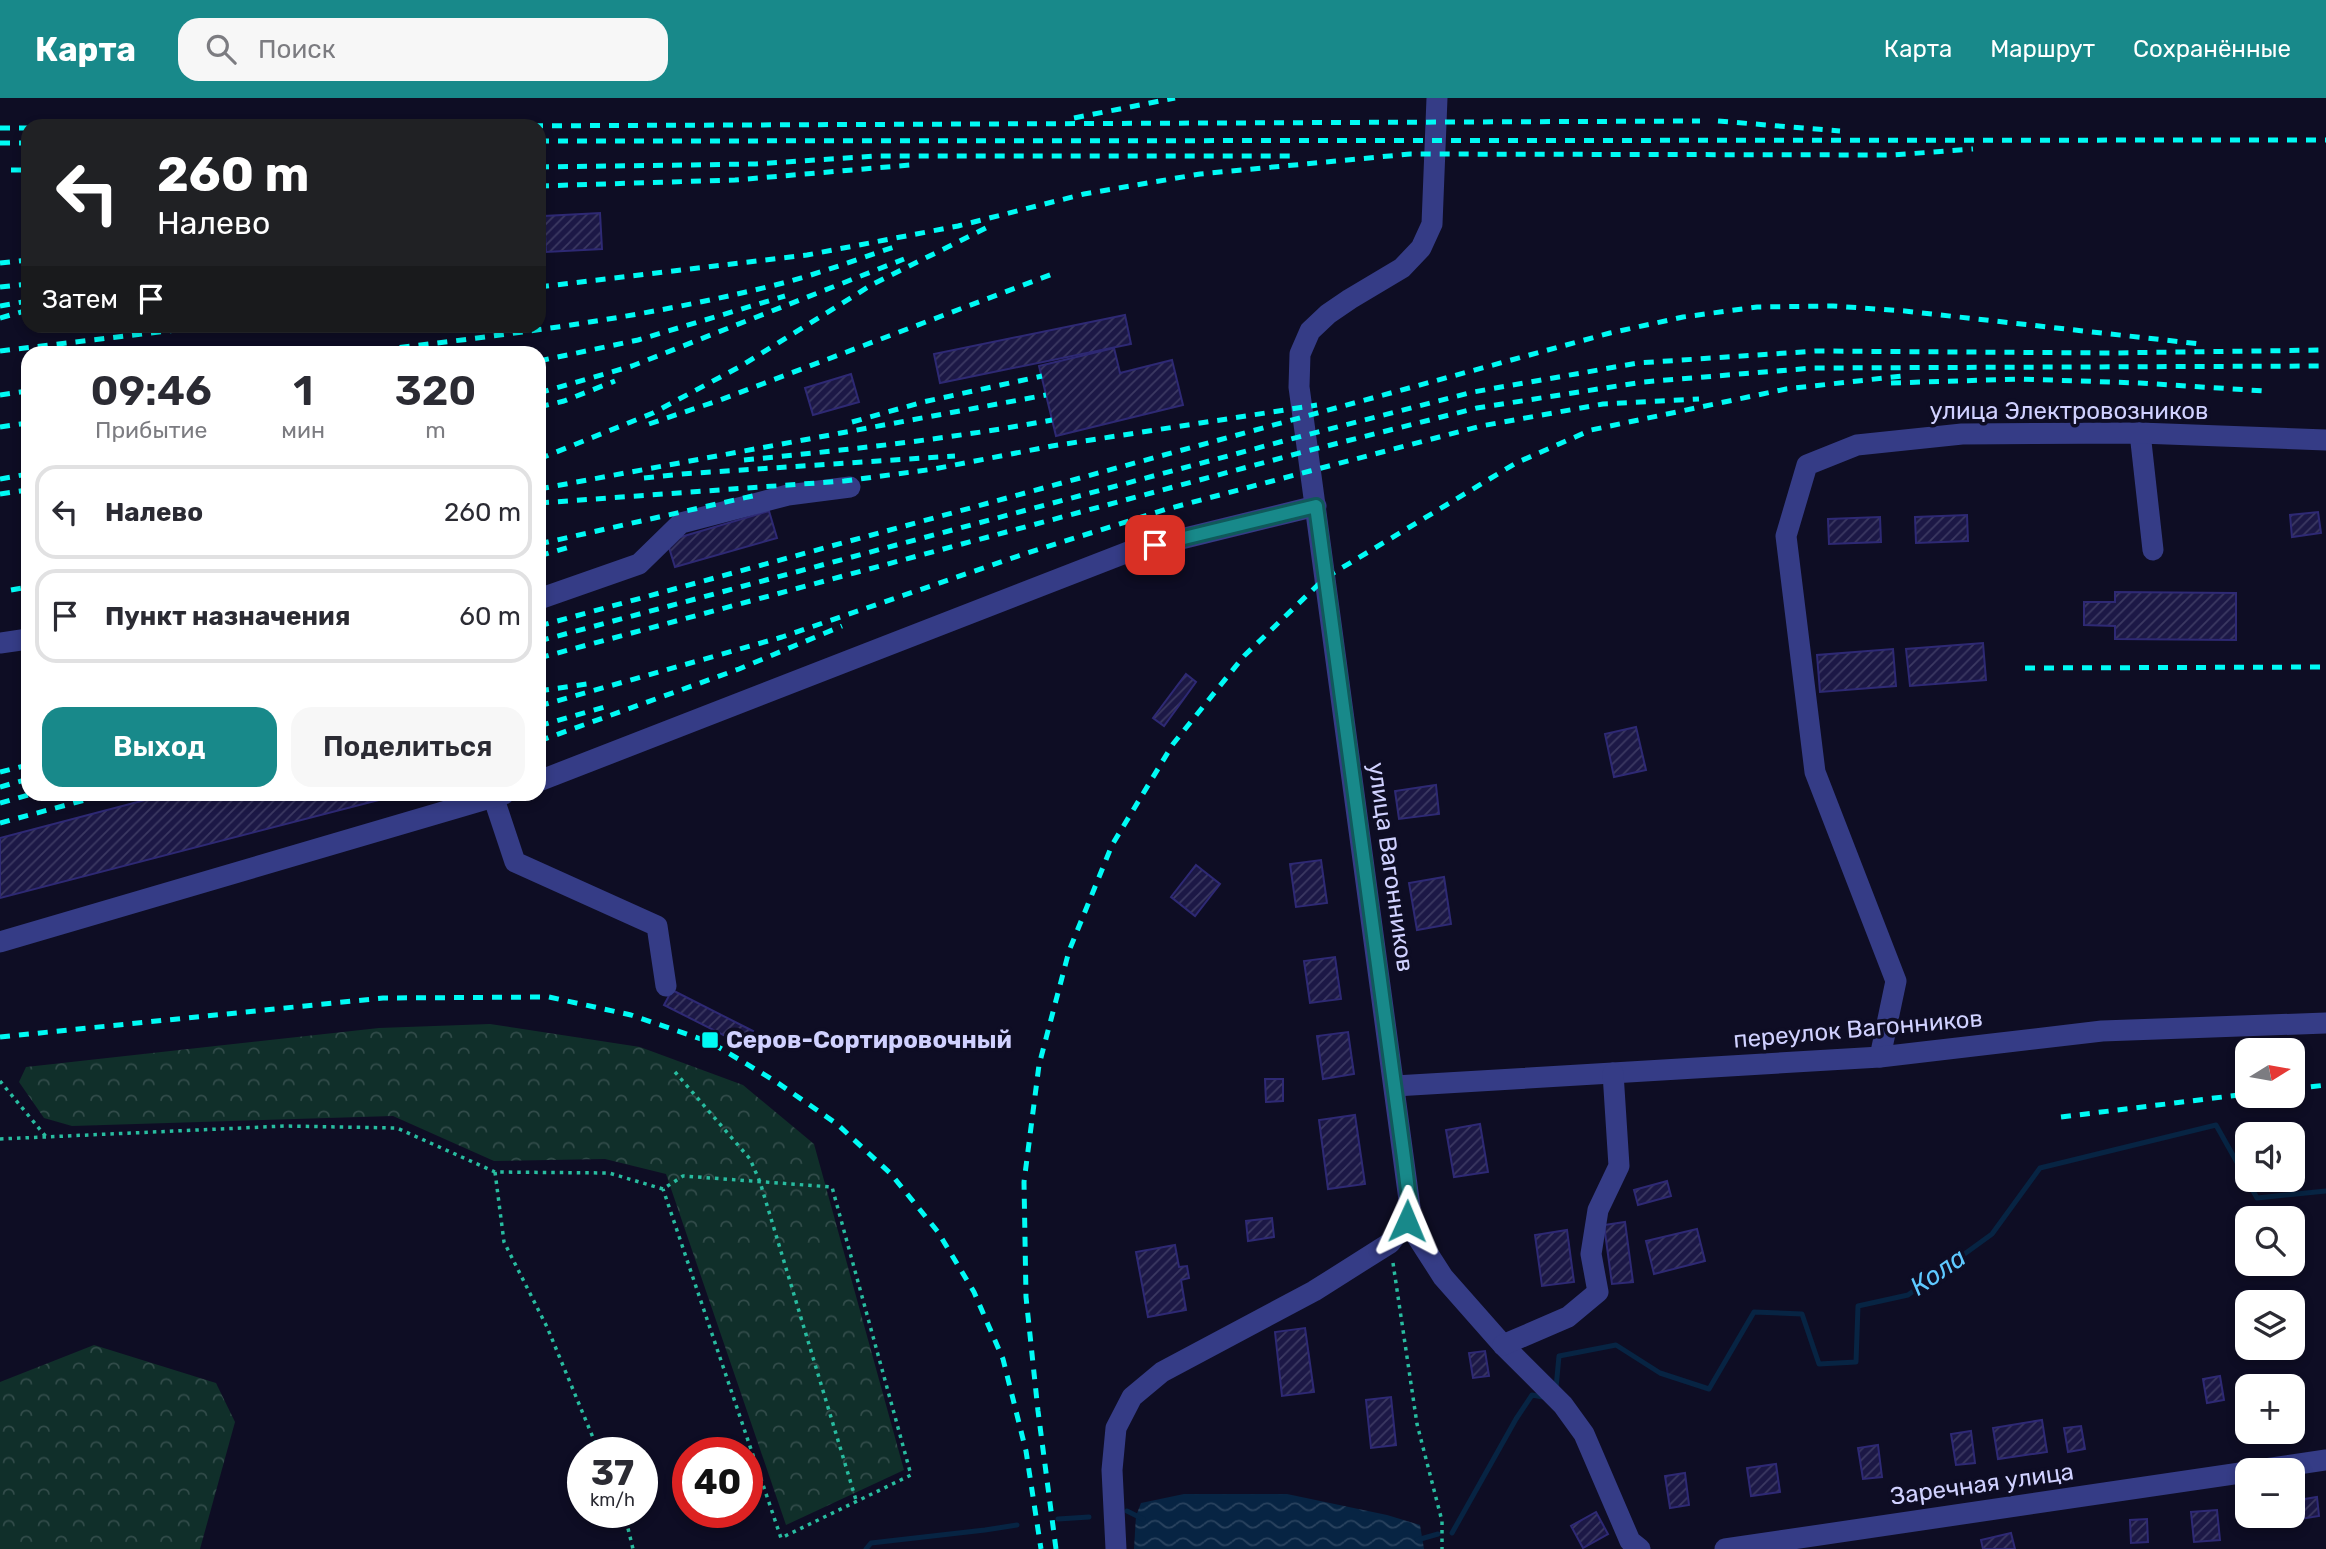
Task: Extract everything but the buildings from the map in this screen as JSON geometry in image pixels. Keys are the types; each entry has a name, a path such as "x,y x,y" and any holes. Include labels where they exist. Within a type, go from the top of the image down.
{"street":[{"name":"улица Вагонников","path":"1407,1221 1410,1207 1395,1086 1299,387 1300,354 1310,331 1328,314 1402,268 1421,248 1432,224 1437,98"},
{"path":"2140,433 2153,550"},
{"name":"улица Электровозников","path":"1880,1057 1896,981 1815,772 1786,536 1807,465 1857,445 1962,434 2140,433 2326,439"},
{"path":"546,597 639,564 681,523 788,495 850,487"},
{"path":"546,778 1128,552 1316,506"},
{"path":"0,643 21,640"},
{"path":"0,942 485,801"},
{"path":"500,801 515,862 657,926 666,986"},
{"name":"переулок Вагонников","path":"1395,1086 1880,1057 2102,1031 2326,1023"},
{"path":"1503,1345 1568,1317 1598,1292 1591,1254 1598,1210 1619,1166 1613,1073"},
{"path":"1116,1549 1112,1470 1116,1428 1132,1397 1162,1372 1314,1291 1390,1243 1407,1221 1443,1277 1503,1345 1563,1405 1584,1434 1630,1541 1640,1549"},
{"path":"2305,1463 2326,1460"},
{"name":"Заречная улица","path":"1725,1549 2235,1474"}],"path":[{"path":"675,1073 750,1158 760,1182 856,1500"},
{"path":"0,1080 47,1138"},
{"path":"0,1139 285,1126 397,1128 495,1172 609,1174 663,1189 683,1176 832,1187 911,1475 781,1538 663,1189"},
{"path":"495,1172 504,1242 547,1327 593,1437"},
{"path":"1390,1243 1417,1424 1443,1521 1442,1549"},
{"path":"628,1528 633,1549"}],"green space":[{"path":"490,1024 640,1047 743,1085 814,1144 904,1470 786,1525 763,1458 763,1437 756,1437 666,1174 605,1159 494,1161 393,1116 72,1126 44,1118 19,1082 26,1067 379,1028"},
{"path":"94,1345 216,1383 235,1422 200,1549 0,1549 0,1382"}],"water":[{"path":"1184,1494 1287,1494 1387,1515 1420,1525 1424,1549 1134,1549 1136,1516 1141,1503"}],"waterway":[{"name":"Кола","path":"1556,1388 1559,1356 1616,1345 1660,1373 1709,1389 1754,1312 1802,1314 1819,1364 1856,1362 1858,1306 1908,1295 1992,1234 2040,1168 2216,1125 2257,1198 2326,1191"},
{"name":"Кола","path":"1452,1533 1532,1395 1543,1397"},
{"name":"Кола","path":"1127,1511 1143,1519"},
{"name":"Кола","path":"1058,1519 1089,1517"},
{"name":"Кола","path":"866,1549 871,1543 1017,1525"},
{"name":"Кола","path":"1417,1540 1438,1534"}],"railway":[{"path":"1074,118 1175,98"},
{"path":"546,126 1700,121"},
{"path":"1718,121 1840,131"},
{"path":"0,128 21,128"},
{"path":"546,141 2326,140"},
{"path":"0,143 21,143"},
{"path":"546,286 807,255 958,226 1084,194 1200,174 1410,154 1893,155 1973,149"},
{"path":"546,167 756,164 877,156 1293,156"},
{"path":"546,186 735,180 910,165"},
{"path":"11,170 21,170"},
{"path":"546,456 653,413 741,366 873,284 992,225"},
{"path":"546,328 729,296 783,283 894,247"},
{"path":"546,391 632,366 904,259"},
{"path":"0,263 21,261"},
{"path":"649,424 720,400 1055,273"},
{"path":"0,287 21,285"},
{"path":"546,360 638,340 785,296"},
{"path":"0,306 21,302"},
{"path":"546,624 1610,333 1683,317 1757,307 1833,306 1905,311 2200,344"},
{"path":"0,318 21,312"},
{"path":"42,346 151,333"},
{"path":"409,346 515,333"},
{"path":"0,351 21,348"},
{"path":"546,639 1473,392 1638,363 1816,351 2110,353 2326,350"},
{"path":"546,656 1307,451 1477,408 1643,382 1813,368 2326,366"},
{"path":"852,422 923,402 1042,376"},
{"path":"1056,1549 1026,1297 1024,1182 1039,1065 1069,951 1112,845 1173,744 1244,656 1325,578 1516,463 1591,430 1786,389 1902,376"},
{"path":"1891,383 2020,379 2265,391"},
{"path":"546,405 615,381"},
{"path":"0,395 21,392"},
{"path":"546,488 1046,395"},
{"path":"546,704 782,637 1027,553 1167,509 1310,471 1481,426 1603,404 1699,399"},
{"path":"546,502 844,481 934,469 1052,446 1317,405"},
{"path":"744,460 898,443 1052,420"},
{"path":"0,427 21,424"},
{"path":"644,478 955,456"},
{"path":"0,479 21,475"},
{"path":"0,494 21,491"},
{"path":"546,542 757,495"},
{"path":"546,554 573,546"},
{"path":"11,590 21,588"},
{"path":"546,738 739,669 842,626"},
{"path":"2025,668 2326,667"},
{"path":"546,690 587,684"},
{"path":"546,724 608,706"},
{"path":"0,772 21,767"},
{"path":"0,787 21,781"},
{"path":"0,803 21,797"},
{"path":"0,823 81,801"},
{"path":"0,1037 383,998 549,997 631,1015 710,1042 775,1081 837,1124 891,1174 938,1232 974,1292 1003,1359 1026,1451 1041,1549"},
{"path":"2305,1087 2326,1085"},
{"path":"2061,1117 2235,1095"}],"place":[{"name":"Серов-Сортировочный","path":"710,1040"}],"route":[{"path":"1155,545 1316,506 1404,1158 1410,1207 1407,1221"}]}
